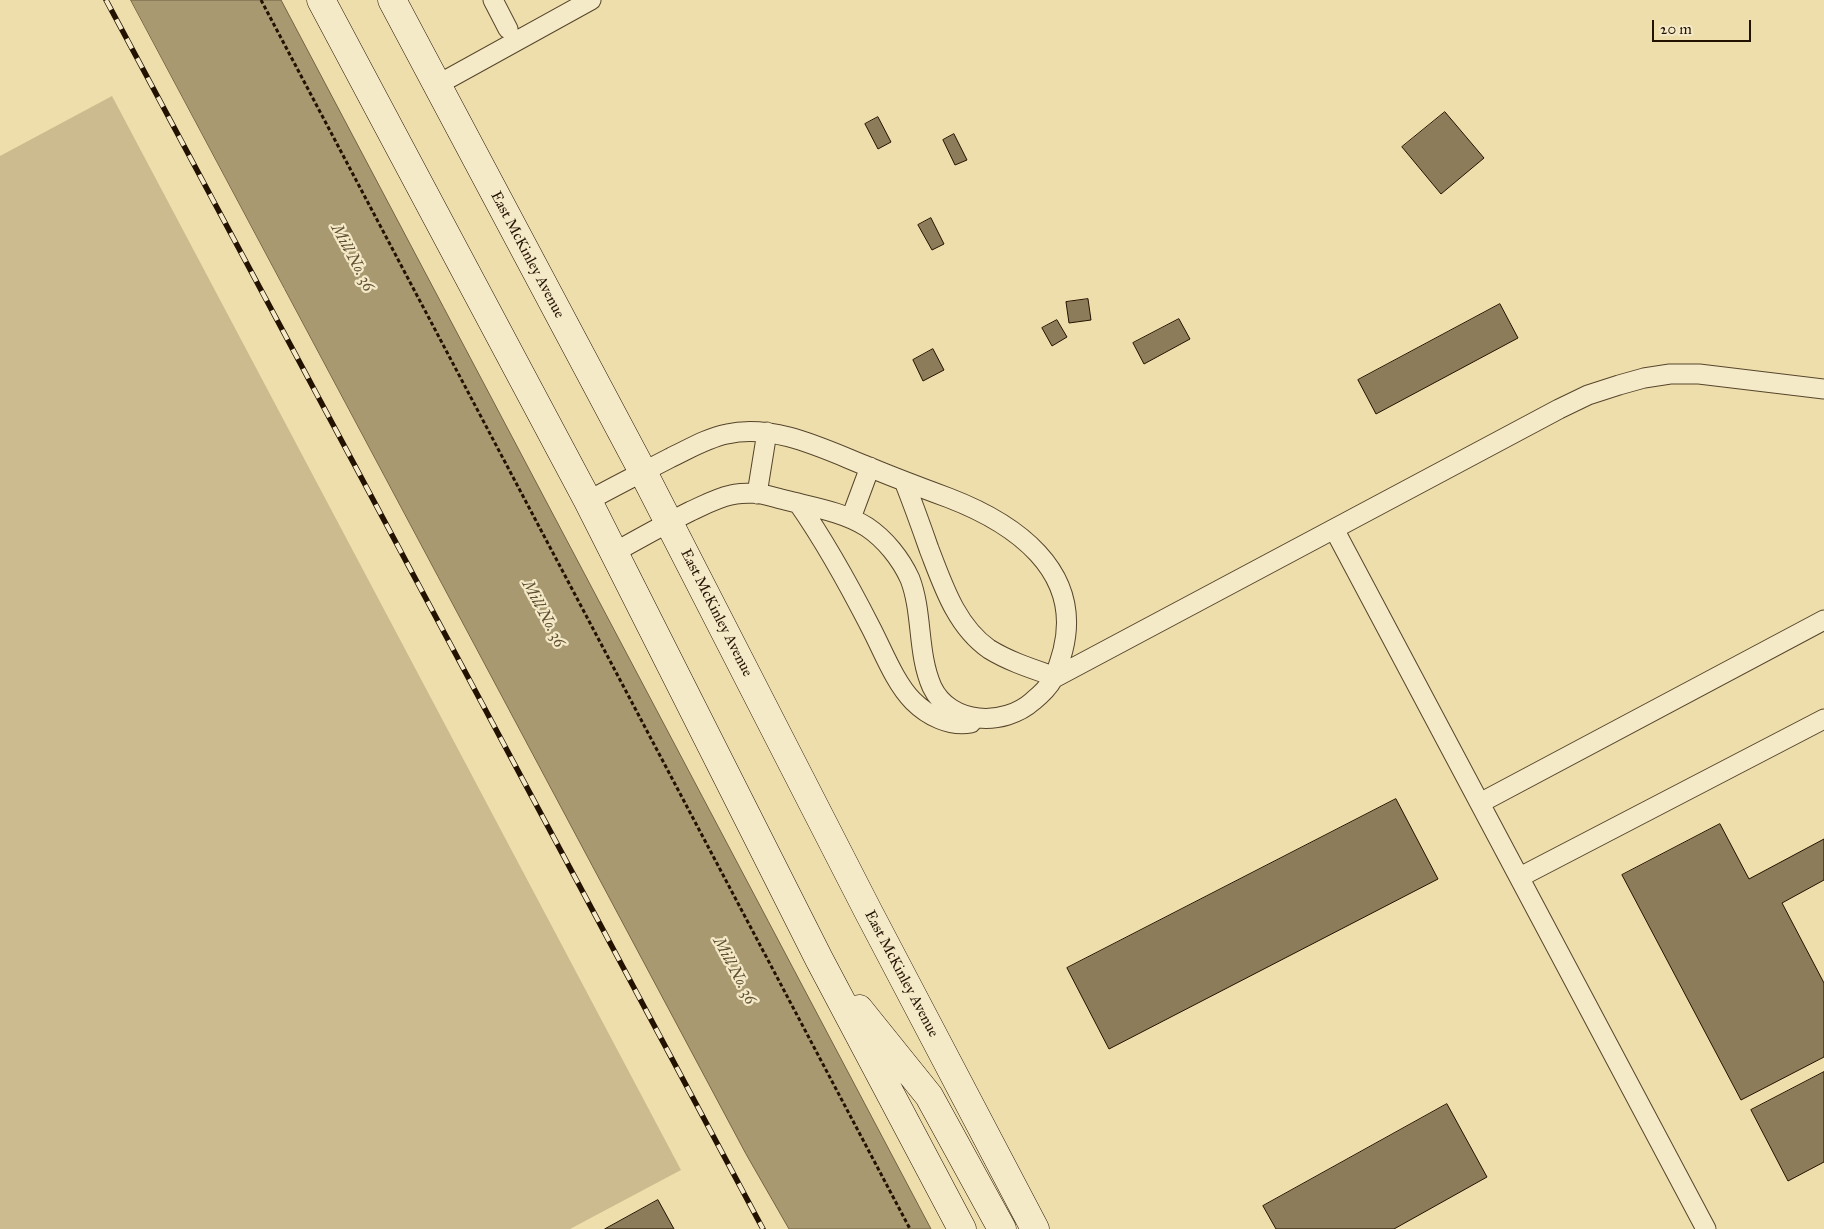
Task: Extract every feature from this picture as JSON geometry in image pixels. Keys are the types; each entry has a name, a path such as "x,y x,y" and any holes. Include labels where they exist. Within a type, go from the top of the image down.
{"main road":[{"path":"321,0 615,552 819,959 962,1229"},
{"name":"East McKinley Avenue","path":"392,0 669,522 868,912 1035,1229"},
{"path":"819,959 929,1096 1002,1229"}],"lane":[{"path":"493,0 508,29"},
{"path":"437,85 591,0"},
{"path":"798,504 837,562 899,681 912,700 928,714 945,722 968,724 1012,713 1027,707 1044,692 1056,677 1588,395 1644,378 1670,374 1700,374 1824,389"},
{"path":"588,501 712,438 740,432 766,432 817,446 966,505 1005,526 1037,550 1057,578 1066,609 1065,640 1056,677"},
{"path":"757,494 766,432"},
{"path":"851,518 870,468"},
{"path":"904,481 945,590 958,615 973,634 989,648 1018,664 1056,677"},
{"path":"615,552 669,522 728,495 757,494 851,518 880,538 897,556 905,569 911,582 920,643 933,690 941,701 961,716 993,718"},
{"path":"1334,529 1706,1229"},
{"path":"1480,803 1824,620"},
{"path":"1520,877 1824,719"}],"path":[{"path":"261,0 910,1229"}],"shaded area":[{"path":"112,96 681,1170 570,1229 0,1229 0,156"}],"water":[{"name":"Mill No. 36","path":"131,0 281,0 931,1229 789,1229 746,1154"}],"building":[{"path":"1445,112 1484,158 1441,194 1402,147"},
{"path":"878,117 891,142 878,149 865,124"},
{"path":"954,134 967,160 955,165 943,140"},
{"path":"931,218 944,244 932,250 918,225"},
{"path":"1088,299 1091,320 1069,323 1066,302"},
{"path":"1500,304 1518,338 1376,414 1358,380"},
{"path":"1179,319 1190,339 1144,364 1133,343"},
{"path":"1057,320 1067,337 1052,346 1042,328"},
{"path":"933,349 944,370 923,381 913,360"},
{"path":"1396,799 1438,879 1109,1049 1067,968"},
{"path":"1720,824 1749,879 1824,839 1824,880 1782,903 1824,983 1824,1057 1741,1100 1622,875"},
{"path":"1824,1072 1824,1162 1788,1181 1751,1110"},
{"path":"1447,1104 1487,1177 1394,1229 1276,1229 1263,1206"},
{"path":"658,1200 674,1229 605,1229"}],"railway":[{"path":"106,0 763,1229"}]}
